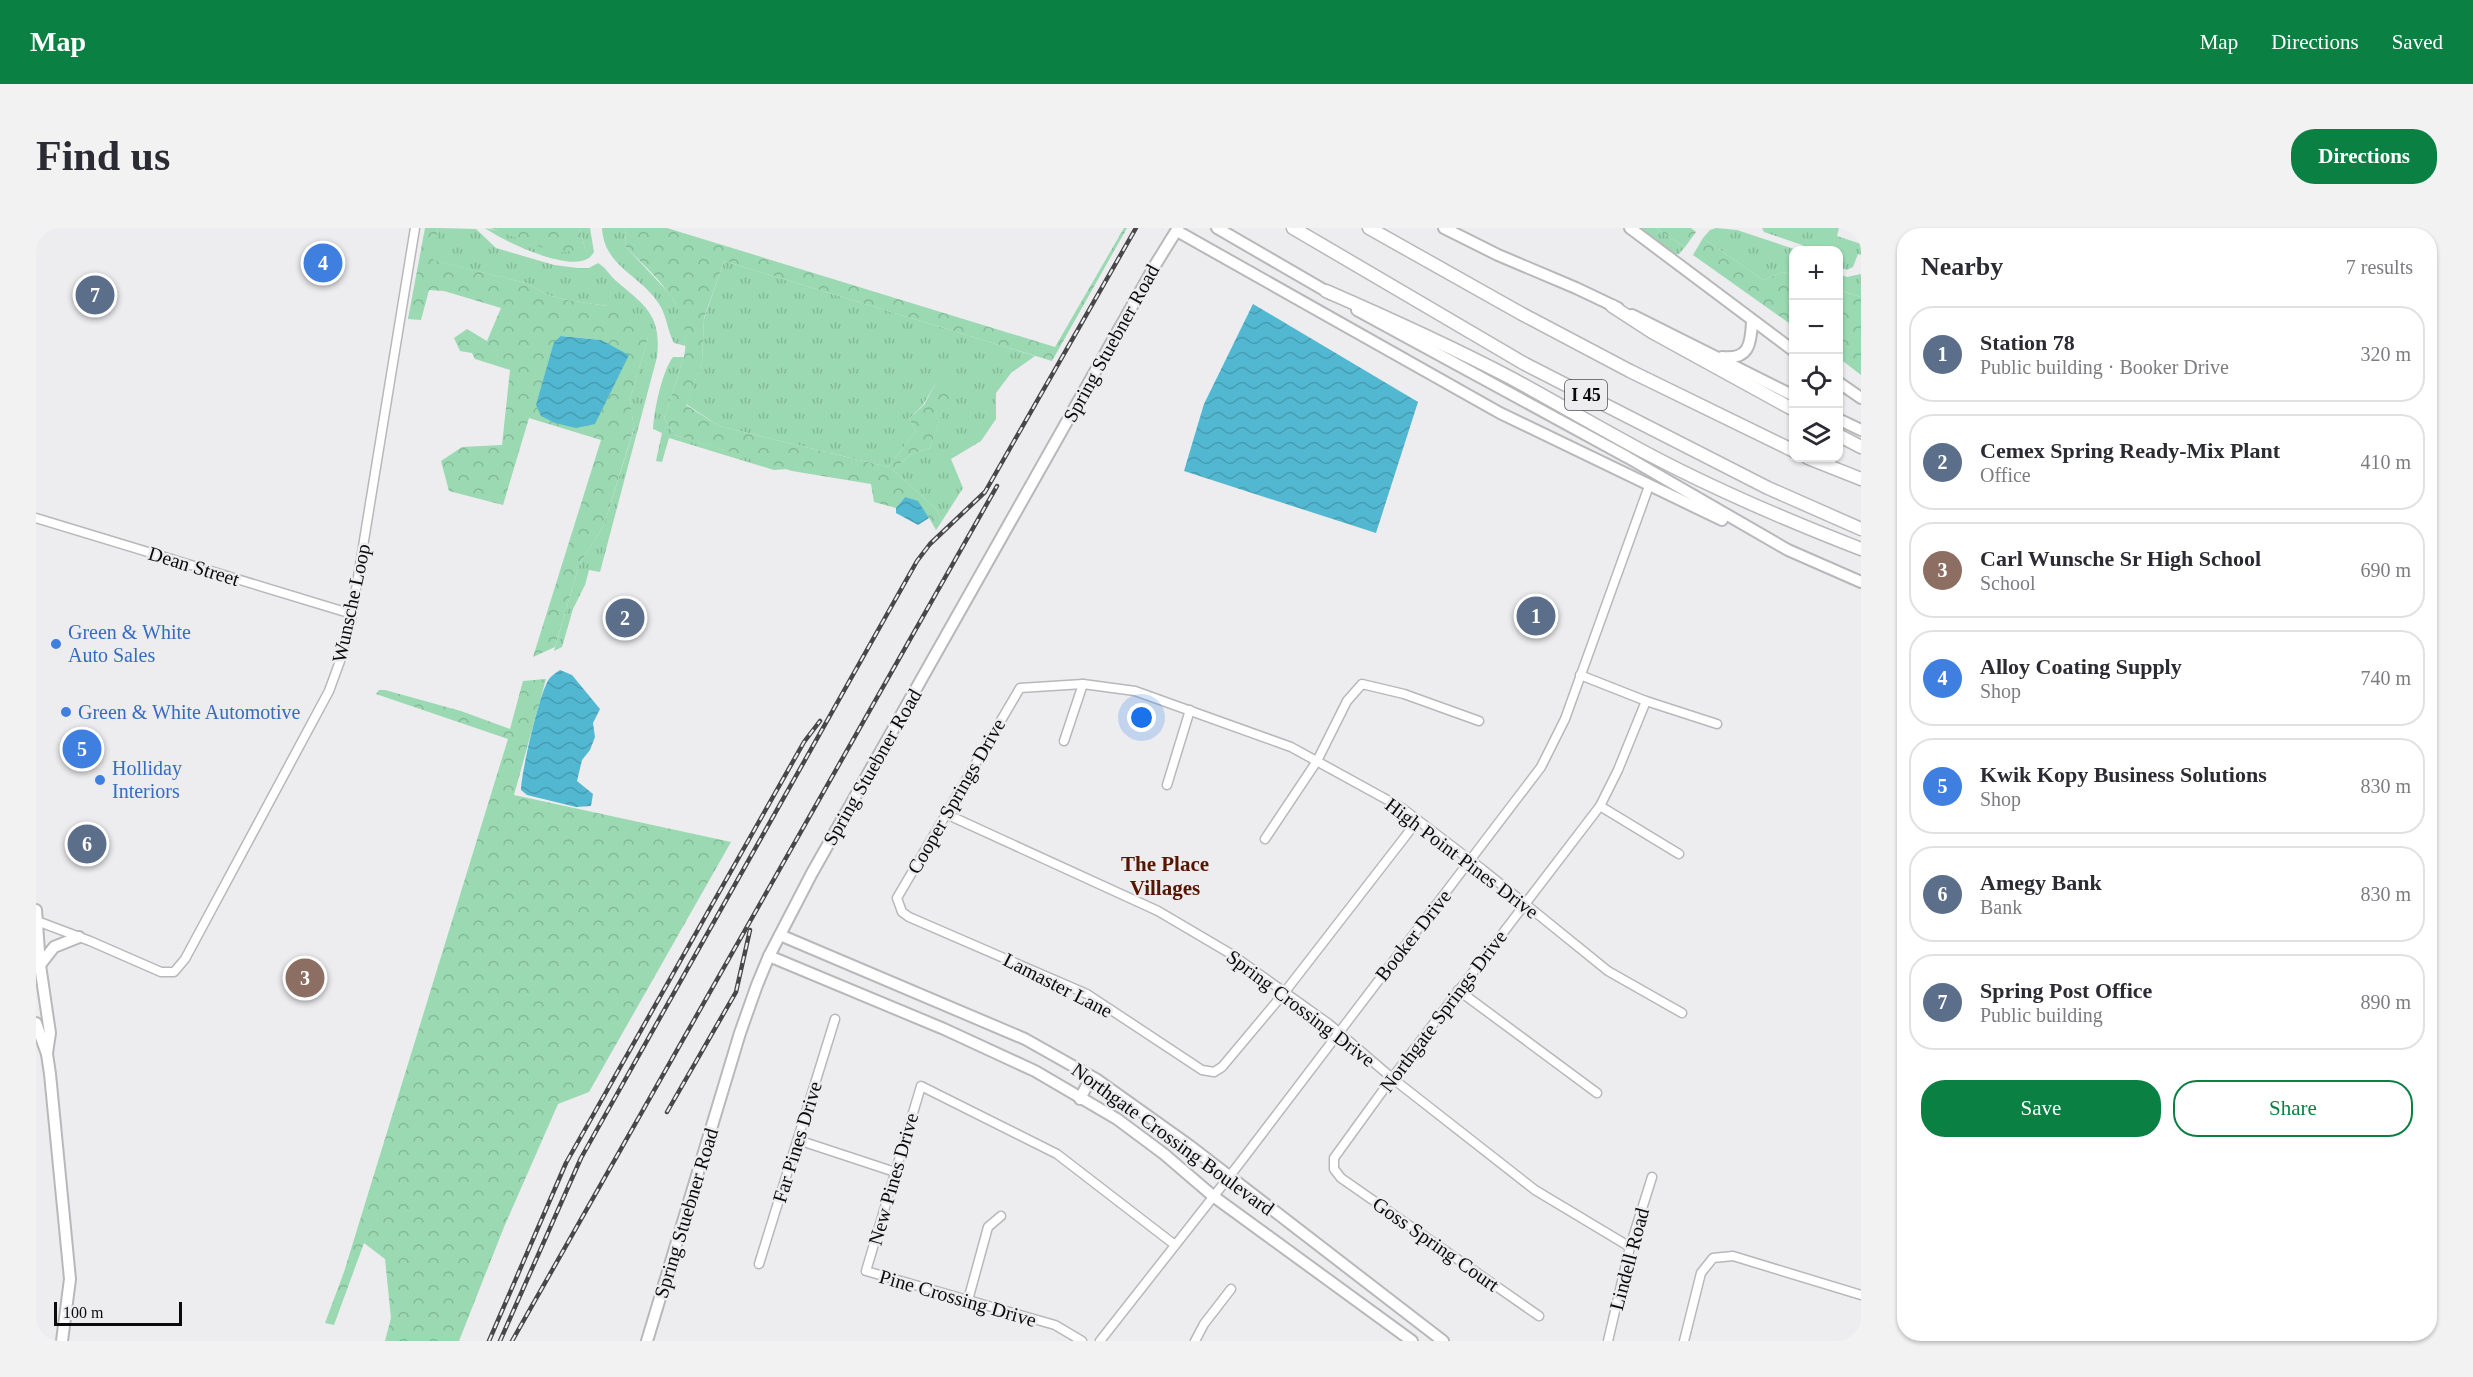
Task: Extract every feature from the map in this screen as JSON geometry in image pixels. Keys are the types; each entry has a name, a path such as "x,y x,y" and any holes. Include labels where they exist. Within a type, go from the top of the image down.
{"highway":[{"name":"I 45","path":"1293,228 1525,364 1768,488 1861,529"},
{"name":"I 45","path":"1369,228 1522,314 1630,371 1789,449"},
{"path":"1326,291 1451,348 1690,475 1772,513 1861,549"},
{"path":"1612,306 1652,332 1790,408"},
{"path":"1843,437 1861,447"},
{"path":"1818,462 1861,479"}],"main road":[{"path":"1217,228 1293,274 1627,458 1788,550"},
{"path":"1444,228 1498,255 1656,325 1789,394"},
{"path":"1630,228 1789,347"},
{"path":"1178,229 1493,409 1649,486 1861,582"},
{"name":"Spring Stuebner Road","path":"647,1341 740,1033 769,956 812,873 1156,262 1178,229"},
{"path":"1716,357 1732,358 1743,355 1749,346 1752,321"},
{"path":"1843,385 1861,398"},
{"path":"1843,421 1861,430"},
{"path":"36,910 40,965 50,1033 46,1054"},
{"name":"Northgate Crossing Boulevard","path":"780,935 947,1008 1025,1039 1091,1077 1190,1146 1443,1341"},
{"path":"40,965 54,947 79,937"},
{"name":"Northgate Crossing Boulevard","path":"769,956 940,1027 1035,1071 1118,1119 1213,1196 1412,1341"},
{"path":"940,1027 947,1008"},
{"path":"36,1023 46,1054 70,1279 62,1341"},
{"path":"1080,1099 1091,1077"},
{"path":"1386,1321 1397,1307"}],"street":[{"name":"Wunsche Loop","path":"36,921 161,972 169,974 178,970 329,691 340,661 352,614 415,228"},
{"name":"Booker Drive","path":"1100,1341 1541,767 1558,737 1649,486"},
{"name":"Dean Street","path":"36,518 352,614"},
{"path":"1580,675 1646,701 1717,724"},
{"path":"1064,741 1083,684"},
{"name":"High Point Pines Drive","path":"1020,688 1083,684 1135,691 1291,747 1402,808 1471,860 1608,971 1682,1013"},
{"path":"1265,839 1317,761 1347,701 1362,684 1404,694 1479,721"},
{"name":"Cooper Springs Drive","path":"899,906 897,898 1020,688"},
{"name":"Northgate Springs Drive","path":"1334,1169 1334,1158 1341,1146 1600,806 1618,770 1646,701"},
{"path":"1167,785 1190,710"},
{"path":"1600,806 1679,854"},
{"name":"Spring Crossing Drive","path":"946,814 1158,911 1231,954 1338,1032 1392,1078 1535,1190 1630,1247"},
{"path":"1284,993 1418,820"},
{"name":"Lamaster Lane","path":"899,906 902,912 909,916 1087,994 1203,1070 1214,1072 1222,1067 1284,993"},
{"path":"1458,990 1597,1093"},
{"name":"Far Pines Drive","path":"759,1264 835,1019"},
{"name":"New Pines Drive","path":"866,1271 921,1086 1057,1154 1175,1245"},
{"path":"798,1140 896,1172"},
{"name":"Goss Spring Court","path":"1334,1169 1341,1178 1539,1316"},
{"name":"Lindell Road","path":"1608,1341 1630,1247 1652,1177"},
{"path":"968,1300 988,1227 1001,1216"},
{"path":"1683,1341 1701,1273 1713,1258 1733,1256 1861,1295"},
{"name":"Pine Crossing Drive","path":"866,1271 1055,1325 1082,1341"},
{"path":"1195,1341 1204,1323 1231,1289"}],"green space":[{"path":"425,228 438,228 433,260 526,283 548,295 567,300 623,306 645,322 648,338 630,399 634,428 604,525 579,565 555,647 533,657 601,440 529,418 503,505 449,491 441,461 462,447 502,445 510,370 475,359 472,353 460,351 454,338 467,329 487,341 501,308 444,291 429,290 421,320 408,319","holes":["561,336 601,340 555,423"]},
{"path":"438,228 476,229 496,248 554,265 589,268 598,263 642,304 654,320 657,330 657,357 600,572 589,570 585,585 573,609 562,647 554,651 579,565 604,525 634,429 630,399 648,338 623,306 567,300 548,295 526,283 432,260"},
{"path":"485,228 585,249 580,228 590,228 594,252 588,259 577,262 550,258 520,247"},
{"path":"490,228 580,228 585,249 557,253"},
{"path":"602,228 626,228 625,246 669,293 685,320 686,346 674,343 659,304 643,285 616,262 604,241"},
{"path":"626,228 667,228 1055,347 1124,228 1127,228 1052,361 724,261 704,318 702,362 686,405 719,426 888,467 916,431 909,419 924,405 936,383 952,381 957,396 945,404 930,448 910,455 893,470 937,510 942,521 936,530 928,516 905,497 896,508 874,502 871,484 792,471 675,435 664,419 684,357 686,339 683,323 670,295 625,246"},
{"path":"1637,228 1656,228 1685,247 1679,254 1672,254"},
{"path":"1656,228 1691,228 1696,232 1685,247"},
{"path":"1716,228 1737,230 1789,247 1789,274 1783,272 1763,280 1703,238 1710,230"},
{"path":"1762,228 1839,228 1837,236 1861,244 1861,255 1858,254 1853,267 1847,270 1843,268 1843,246 1803,246 1764,232"},
{"path":"1703,238 1763,280 1783,272 1789,274 1789,323 1693,255"},
{"path":"724,261 1035,356 1011,373 996,393 996,419 981,441 951,459 963,488 942,521 937,510 893,470 910,455 930,448 945,403 936,383 923,405 909,419 916,431 888,467 719,426 686,404 702,362 704,319"},
{"path":"1861,274 1861,297 1843,291 1843,276"},
{"path":"1843,292 1861,297 1861,375 1843,361"},
{"path":"673,357 684,357 664,419 675,435 787,469 774,470 669,438 662,462 656,461 662,433 653,429 655,412 662,381"},
{"path":"546,679 514,795 731,842 589,1092 558,1104 504,1227 459,1341 385,1341 391,1318 385,1259 364,1243 334,1325 325,1323 344,1272 508,739 376,694 379,690 385,690 461,711 510,729 523,681"}],"water":[{"path":"1253,304 1418,402 1376,533 1184,471 1204,404"},
{"path":"561,336 601,340 629,355 595,424 576,428 555,423 541,416 536,405 554,342"},
{"path":"905,497 918,501 929,518 918,525 896,513 896,508"},
{"path":"560,670 572,675 600,709 593,723 595,737 590,750 582,760 577,781 593,794 591,806 576,807 527,795 521,790 527,751 541,699 549,679"}],"railway":[{"path":"500,1341 581,1158 917,561 930,544 985,492 1136,228"},
{"path":"512,1341 997,486"},
{"path":"489,1341 566,1163 804,742 820,721"},
{"path":"667,1112 736,992 750,930"}],"place":[{"name":"Alloy Coating Supply","path":"323,263"},
{"name":"Spring Post Office","path":"95,295"},
{"name":"Station 78","path":"1536,616"},
{"name":"Cemex Spring Ready-Mix Plant","path":"625,618"},
{"name":"Green & White Auto Sales","path":"56,644"},
{"name":"Green & White Automotive","path":"66,712"},
{"name":"Kwik Kopy Business Solutions","path":"82,749"},
{"name":"Holliday Interiors","path":"100,780"},
{"name":"Amegy Bank","path":"87,844"},
{"name":"Carl Wunsche Sr High School","path":"305,978"}],"district":[{"name":"The Place Villages","path":"1165,876"}]}
